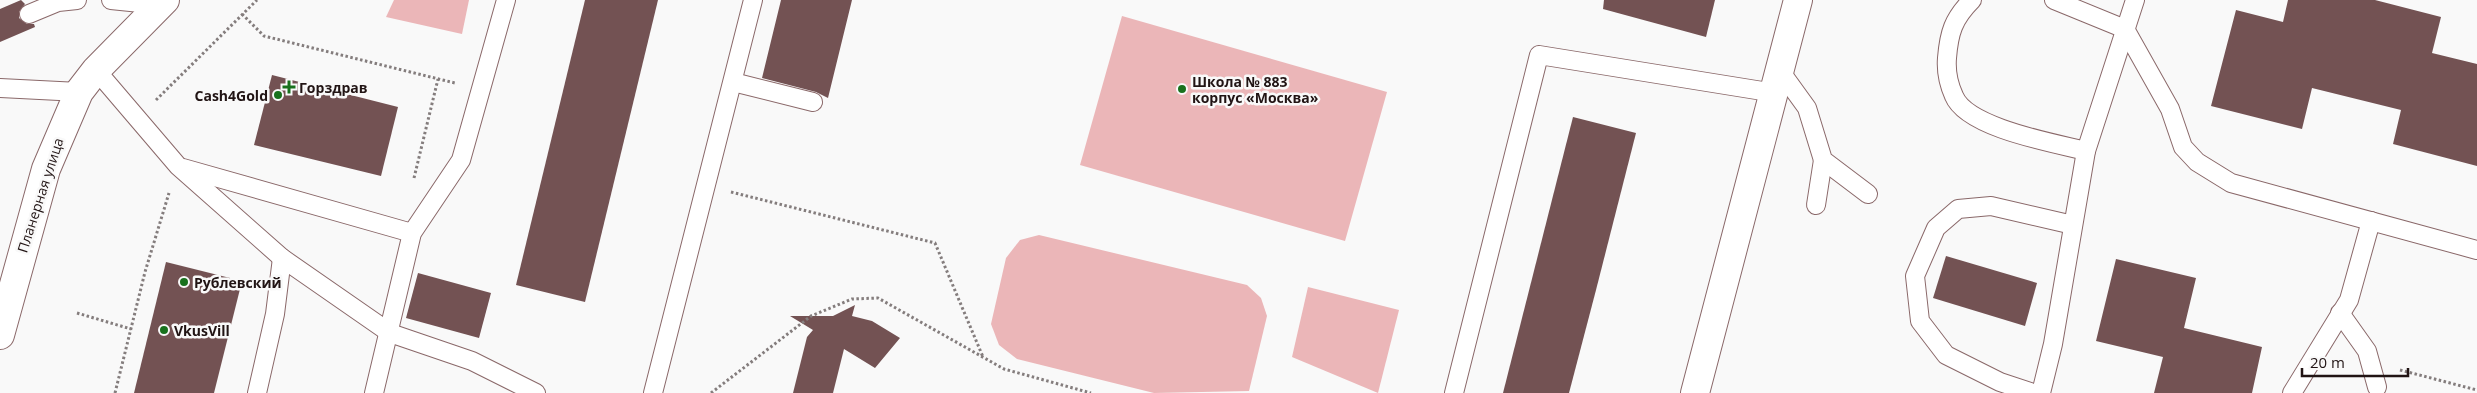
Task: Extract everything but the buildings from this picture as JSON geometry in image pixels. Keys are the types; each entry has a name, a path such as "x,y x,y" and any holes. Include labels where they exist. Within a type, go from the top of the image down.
{"street":[{"path":"1695,393 1778,83 1798,0"},
{"name":"Планерная улица","path":"0,336 46,169 80,92 96,70 162,3"}],"lane":[{"path":"29,14 58,2 77,0"},
{"path":"111,0 162,3"},
{"path":"374,393 390,333 412,233 461,160 506,0"},
{"path":"653,393 753,0"},
{"path":"1972,0 1962,10 1949,34 1946,68 1954,97 1969,114 2006,131 2086,150"},
{"path":"2054,0 2125,29 2170,109 2182,147 2197,162 2231,182 2477,250"},
{"path":"2040,393 2054,344 2086,150 2135,0"},
{"path":"1454,393 1539,55 1778,83 1807,108 1823,160 1816,205"},
{"path":"96,70 178,166 282,258 390,333 472,361 532,392"},
{"path":"733,82 813,102"},
{"path":"0,88 80,92"},
{"path":"1823,160 1868,194"},
{"path":"178,166 412,233"},
{"path":"2033,393 2000,382 1946,355 1920,321 1915,276 1936,228 1958,209 1991,206 2073,225"},
{"path":"2292,393 2349,300 2371,221"},
{"path":"257,393 275,314 282,258"},
{"path":"2340,313 2367,351 2377,387"}],"path":[{"path":"137,118 257,0"},
{"path":"242,14 264,36 480,89"},
{"path":"413,183 438,79"},
{"path":"115,393 145,272 178,166"},
{"path":"706,186 935,243 984,357"},
{"path":"711,393 811,316 852,299 878,298 1004,369 1091,393"},
{"path":"77,313 131,329"},
{"path":"2370,362 2477,390"}],"shaded area":[{"path":"394,0 469,0 462,34 386,17"},
{"path":"1122,16 1387,92 1345,241 1080,165"},
{"path":"1039,235 1247,285 1261,298 1267,316 1249,391 1154,393 1017,359 999,345 991,324 1006,258 1020,240"},
{"path":"1308,287 1399,310 1378,393 1292,357"}],"place":[{"name":"Горздрав","path":"289,87"},
{"name":"Школа № 883 корпус «Москва»","path":"1182,89"},
{"name":"Cash4Gold","path":"278,95"},
{"name":"Рублевский","path":"184,282"},
{"name":"VkusVill","path":"164,330"}]}
